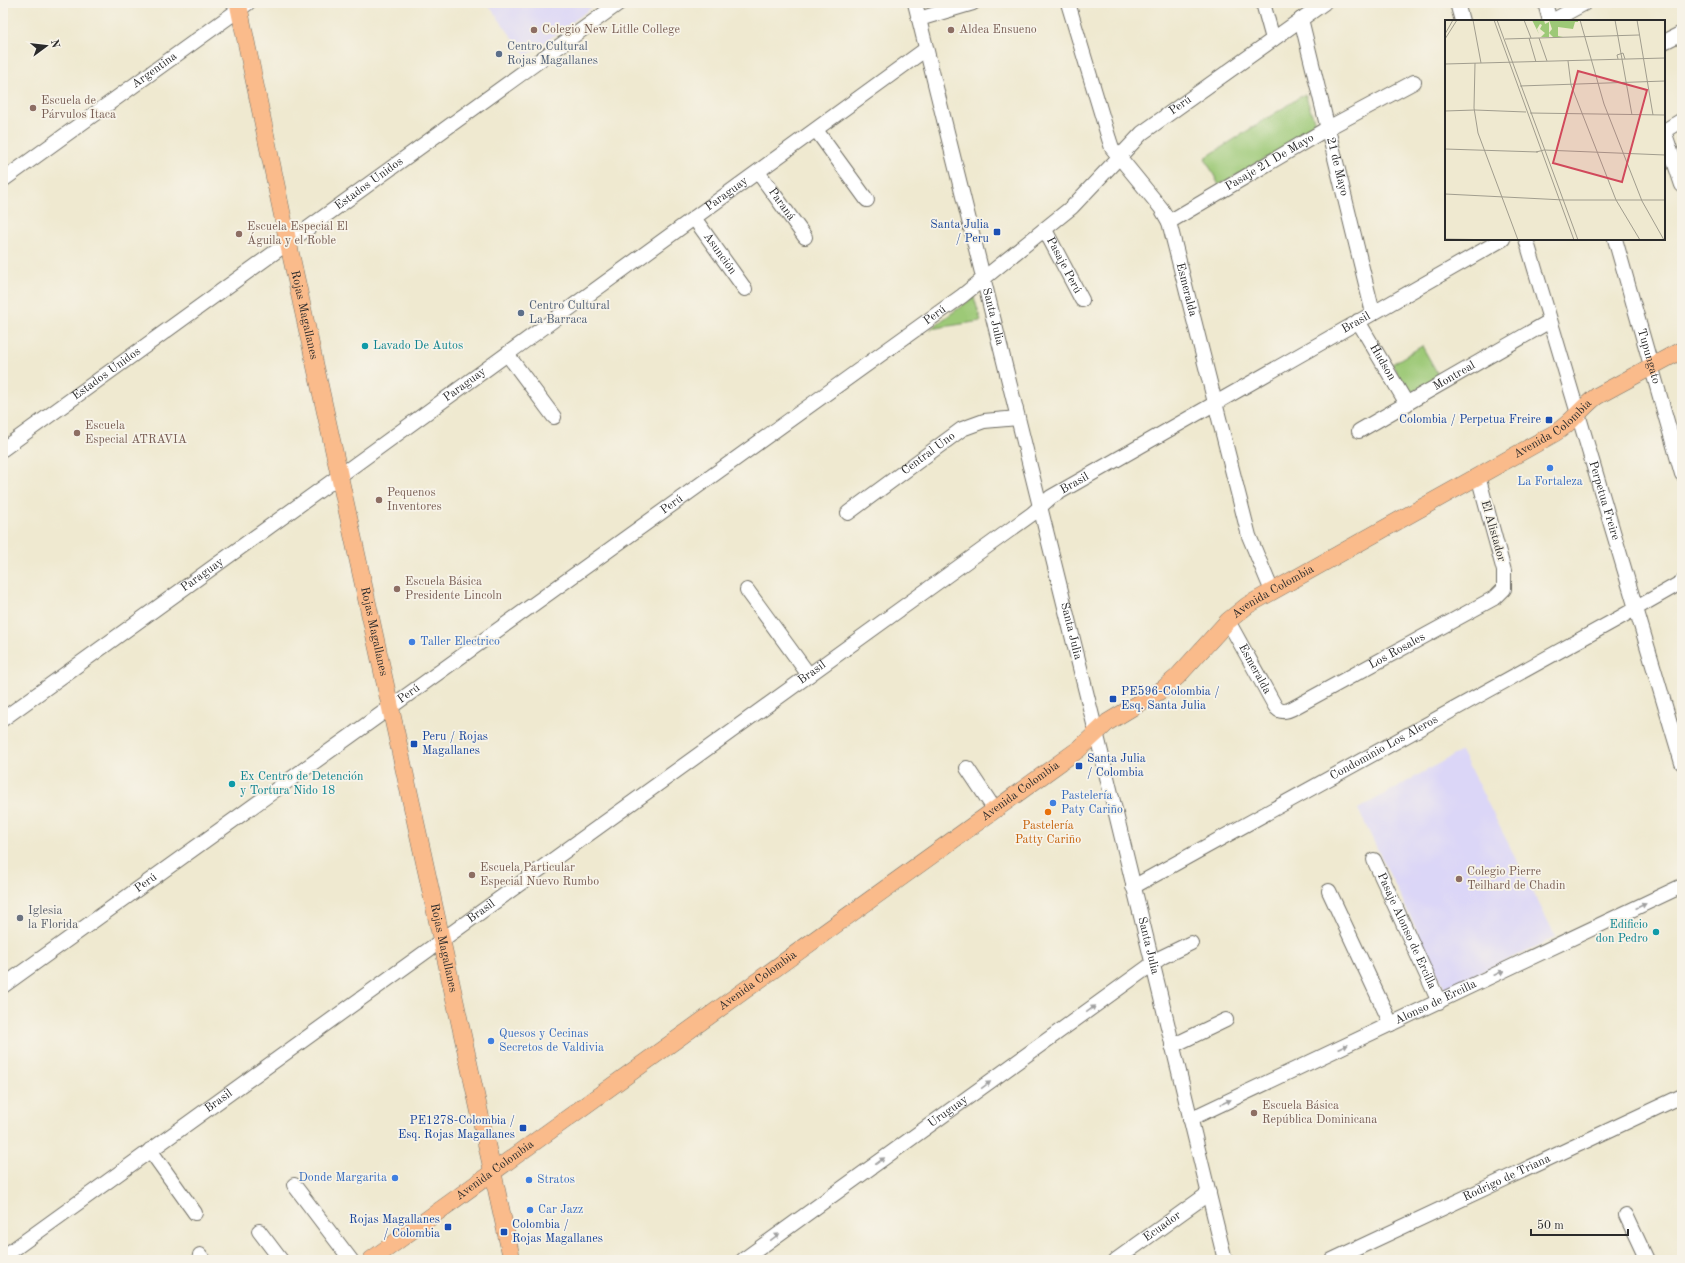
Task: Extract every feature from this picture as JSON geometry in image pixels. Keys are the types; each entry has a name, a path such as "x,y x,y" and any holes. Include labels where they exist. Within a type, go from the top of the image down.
{"main road":[{"name":"Rojas Magallanes","path":"242,5 288,242 512,1260"},
{"name":"Avenida Colombia","path":"371,1260 996,810 1079,749 1108,722 1163,688 1176,677 1228,621 1248,605 1556,433 1569,423 1597,396 1682,350"}],"street":[{"name":"Estados Unidos","path":"3,449 619,3"},
{"name":"Santa Julia","path":"915,3 1225,1260"},
{"path":"919,19 973,3"},
{"name":"Esmeralda","path":"1068,3 1109,139 1119,157 1161,208 1169,222 1249,536 1272,591"},
{"path":"1263,3 1273,39"},
{"name":"Perú","path":"3,986 391,708 984,278 1045,230 1085,195 1131,143 1153,124 1324,3"},
{"path":"1457,3 1462,20"},
{"path":"1545,3 1551,20"},
{"path":"1553,20 1585,3"},
{"name":"Argentina","path":"3,180 242,5"},
{"name":"21 de Mayo","path":"1301,20 1373,313"},
{"path":"1665,42 1682,33"},
{"name":"Paraguay","path":"3,719 340,476 926,49"},
{"name":"Pasaje 21 De Mayo","path":"1169,222 1328,128 1414,82"},
{"path":"1665,130 1682,120"},
{"path":"816,130 867,200"},
{"path":"1665,134 1682,185"},
{"name":"Paraná","path":"758,172 805,238"},
{"name":"Asunción","path":"694,218 745,288"},
{"name":"Pasaje Perú","path":"1045,230 1082,300"},
{"name":"Brasil","path":"3,1257 1032,514 1058,493 1501,240"},
{"name":"Perpetua Freire","path":"1526,240 1682,763"},
{"name":"Tupungato","path":"1615,240 1650,367 1682,474"},
{"name":"Hudson","path":"1358,321 1407,404"},
{"name":"Montreal","path":"1359,431 1550,321"},
{"path":"507,354 554,417"},
{"name":"Central Uno","path":"848,513 962,429 984,421 1018,418"},
{"name":"El Alistador","path":"1478,476 1504,571 1505,585"},
{"name":"Condominio Los Aleros","path":"1133,887 1636,609 1682,582"},
{"name":"Los Rosales","path":"1284,711 1295,707 1496,597 1502,592 1505,585"},
{"path":"747,590 809,675"},
{"name":"Esmeralda","path":"1228,621 1275,706 1280,711 1284,711"},
{"path":"967,768 996,810"},
{"name":"Pasaje Alonso de Ercilla","path":"1374,860 1439,1002"},
{"name":"Alonso de Ercilla","path":"1190,1119 1682,886"},
{"path":"1329,891 1392,1024"},
{"name":"Uruguay","path":"743,1260 1152,964 1162,957 1191,943"},
{"path":"1172,1046 1226,1020"},
{"name":"Rodrigo de Triana","path":"1332,1260 1682,1096"},
{"path":"150,1150 195,1213"},
{"path":"294,1185 351,1260"},
{"name":"Ecuador","path":"1116,1260 1209,1193"},
{"path":"1626,1215 1647,1260"},
{"path":"259,1231 281,1260"}],"shaded area":[{"name":"Colegio New Litlle College","path":"487,3 598,3 526,56"},
{"name":"Colegio Pierre Teilhard de Chadin","path":"1461,751 1556,937 1445,989 1358,809"}],"green space":[{"path":"1305,94 1317,129 1219,185 1205,158"},
{"path":"974,297 981,321 930,329"},
{"path":"1422,346 1439,376 1409,394 1392,364"}],"place":[{"name":"Colegio New Litlle College","path":"534,30"},
{"name":"Aldea Ensueno","path":"951,30"},
{"name":"Centro Cultural Rojas Magallanes","path":"499,54"},
{"name":"Escuela de Párvulos Itaca","path":"33,108"},
{"name":"Santa Julia / Peru","path":"997,232"},
{"name":"Escuela Especial El Águila y el Roble","path":"239,234"},
{"name":"Centro Cultural La Barraca","path":"521,313"},
{"name":"Lavado De Autos","path":"365,346"},
{"name":"Colombia / Perpetua Freire","path":"1549,420"},
{"name":"Escuela Especial ATRAVIA","path":"77,433"},
{"name":"La Fortaleza","path":"1550,468"},
{"name":"Pequenos Inventores","path":"379,500"},
{"name":"Escuela Básica Presidente Lincoln","path":"397,589"},
{"name":"Taller Electrico","path":"412,642"},
{"name":"PE596-Colombia / Esq. Santa Julia","path":"1113,699"},
{"name":"Peru / Rojas Magallanes","path":"414,744"},
{"name":"Santa Julia / Colombia","path":"1079,766"},
{"name":"Ex Centro de Detención y Tortura Nido 18","path":"232,784"},
{"name":"Pastelería Paty Cariño","path":"1053,803"},
{"name":"Pastelería Patty Cariño","path":"1048,812"},
{"name":"Escuela Particular Especial Nuevo Rumbo","path":"472,875"},
{"name":"Colegio Pierre Teilhard de Chadin","path":"1459,879"},
{"name":"Iglesia la Florida","path":"20,918"},
{"name":"Edificio don Pedro","path":"1656,932"},
{"name":"Quesos y Cecinas Secretos de Valdivia","path":"491,1041"},
{"name":"Escuela Básica República Dominicana","path":"1254,1113"},
{"name":"PE1278-Colombia / Esq. Rojas Magallanes","path":"523,1128"},
{"name":"Donde Margarita","path":"395,1178"},
{"name":"Stratos","path":"529,1180"},
{"name":"Car Jazz","path":"530,1210"},
{"name":"Rojas Magallanes / Colombia","path":"448,1227"},
{"name":"Colombia / Rojas Magallanes","path":"504,1232"}]}
